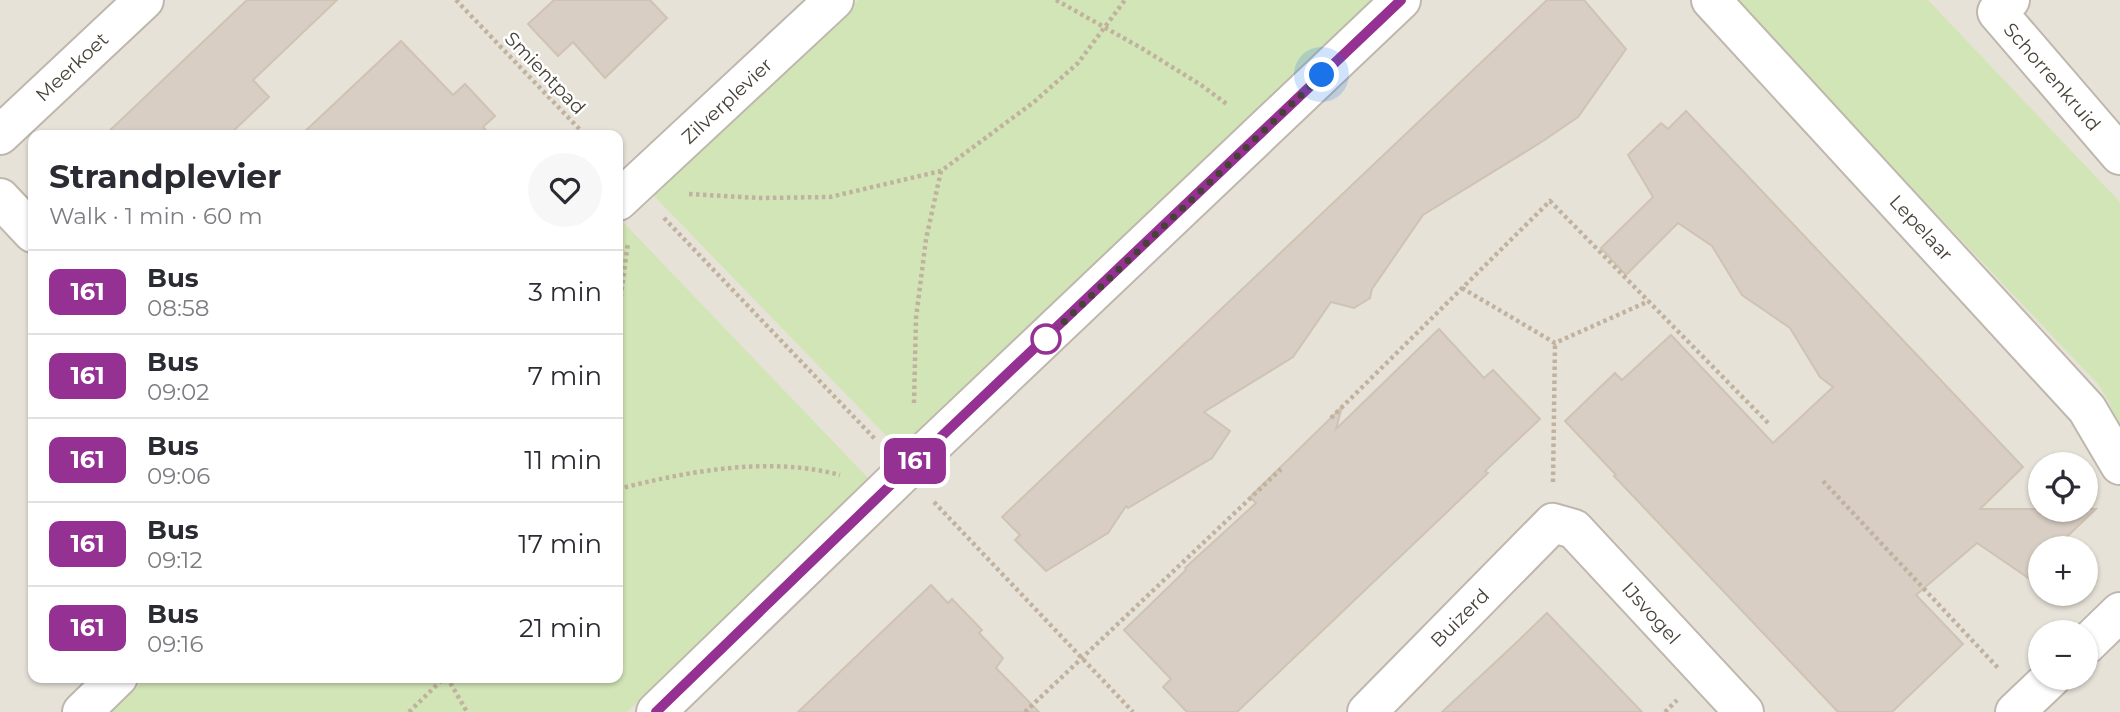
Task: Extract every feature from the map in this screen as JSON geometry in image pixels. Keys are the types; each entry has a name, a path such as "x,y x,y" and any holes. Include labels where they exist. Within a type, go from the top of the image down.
{"street":[{"name":"Meerkoet","path":"0,135 144,0"},
{"name":"Zilverplevier","path":"626,194 834,0"},
{"path":"656,712 905,471 1401,0"},
{"name":"Lepelaar","path":"1712,0 2087,409 2120,465"},
{"name":"Schorrenkruid","path":"2010,0 1997,12 2120,155"},
{"path":"0,198 28,228"},
{"name":"Buizerd","path":"1367,712 1553,523"},
{"name":"IJsvogel","path":"1553,523 1574,529 1744,712"},
{"path":"2098,633 2120,612"},
{"path":"82,712 112,683"}],"path":[{"name":"Smientpad","path":"456,0 580,130"},
{"path":"1056,0 1143,48 1201,85 1263,131"},
{"path":"623,240 626,194 830,197 941,171 1034,102 1078,63 1125,0"},
{"path":"913,405 916,318 926,239 941,171"},
{"path":"1331,418 1550,201 1770,425"},
{"path":"1462,288 1555,343"},
{"path":"1555,343 1649,301"},
{"path":"1553,523 1555,343"},
{"path":"623,488 659,479 744,467 813,468 855,480 905,471"},
{"path":"1025,712 1280,469"},
{"path":"1823,481 2032,697"},
{"path":"409,712 440,683"},
{"path":"450,683 467,712"}],"shaded area":[{"path":"0,0 2120,0 2120,712 0,712"}],"green space":[{"path":"858,0 1375,0 903,453 653,195"},
{"path":"1733,0 1928,0 2120,202 2120,433 2110,404 2098,384"},
{"path":"623,222 871,481 627,712 111,712 141,683 623,683"}],"building":[{"path":"247,0 337,0 253,80 269,97 234,130 110,130"},
{"path":"554,0 650,0 667,18 605,78 573,42 558,56 528,24"},
{"path":"1547,0 1584,0 1626,49 1578,117 1423,215 1372,289 1370,298 1354,308 1331,302 1293,357 1204,412 1230,431 1212,458 1128,508 1126,506 1108,533 1046,571 1015,540 1020,535 1002,517"},
{"path":"401,41 453,95 465,84 495,116 483,127 486,130 306,130"},
{"path":"1686,111 2023,467 1980,509 2028,509 2028,522 2082,522 2068,536 2028,536 2028,578 1977,543 1916,595 1963,644 1892,712 1838,712 1565,421 1615,373 1622,380 1671,335 1773,443 1833,387 1820,377 1790,328 1742,295 1712,246 1678,223 1626,275 1601,248 1653,197 1628,155 1661,123 1668,129"},
{"path":"1439,329 1484,378 1493,370 1540,419 1485,471 1488,473 1237,712 1187,712 1163,687 1171,679 1124,630 1186,570 1185,568 1256,503 1250,497 1342,407 1336,429"},
{"path":"931,585 948,603 952,599 982,630 979,633 1003,658 996,668 1039,712 798,712"},
{"path":"1547,613 1642,712 1442,712 1517,642"}],"bus line":[{"name":"161","path":"656,712 905,471 1401,0"}],"route":[{"path":"1046,339 1322,75"}]}
